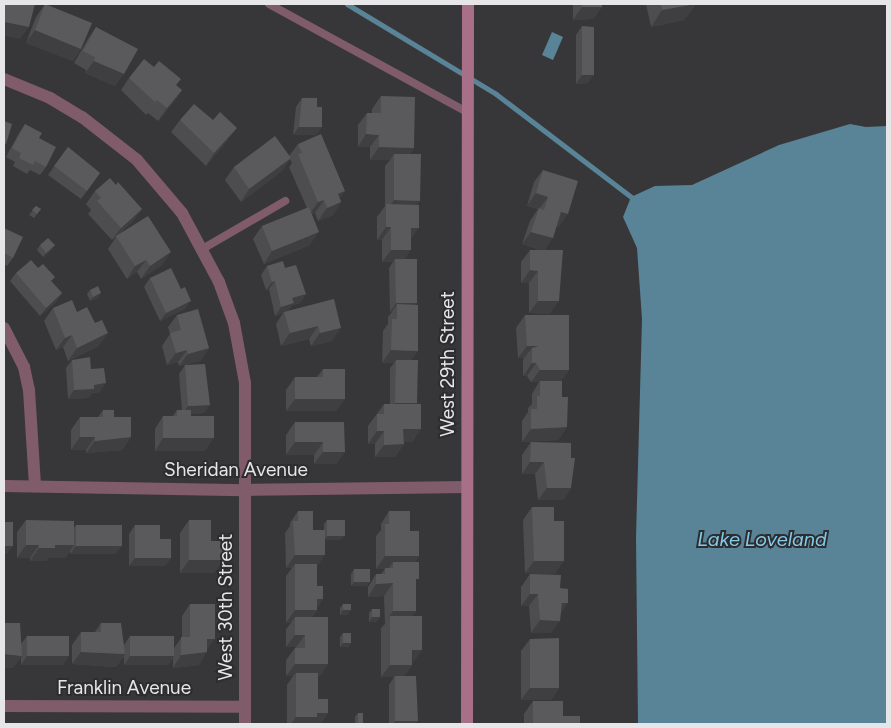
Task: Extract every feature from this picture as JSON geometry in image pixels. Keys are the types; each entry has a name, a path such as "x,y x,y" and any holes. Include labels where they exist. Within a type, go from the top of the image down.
{"main road":[{"name":"West 29th Street","path":"467,724 468,4"}],"street":[{"name":"West 30th Street","path":"4,79 50,98 82,117 137,160 182,212 204,248 228,306 241,353 245,383 245,724"},
{"path":"4,328 24,367 29,390 35,486"},
{"name":"Sheridan Avenue","path":"4,486 245,490 467,487"},
{"name":"Franklin Avenue","path":"4,706 245,707"}],"lane":[{"path":"269,4 467,112"},
{"path":"204,248 285,201"}],"water":[{"path":"552,32 563,37 553,60 542,55"},
{"name":"Lake Loveland","path":"850,124 866,127 887,126 887,724 638,724 636,538 642,319 637,248 623,217 631,197 655,186 692,185 779,145"}],"building":[{"path":"4,4 35,4 29,27 4,22"},
{"path":"45,4 92,23 81,49 35,30"},
{"path":"582,4 602,4 602,7 582,7"},
{"path":"661,4 696,4 662,10"},
{"path":"582,26 594,27 594,75 582,75"},
{"path":"96,27 138,49 124,74 94,61 95,57 83,51"},
{"path":"144,59 154,67 159,61 181,79 176,85 182,90 167,108 157,100 155,102 129,78"},
{"path":"381,96 415,97 414,148 379,147 379,135 366,134 367,113 381,113"},
{"path":"302,98 317,98 317,107 322,107 322,127 299,127"},
{"path":"194,104 213,120 220,112 237,128 214,153 180,120"},
{"path":"4,121 12,124 6,144 4,143"},
{"path":"25,124 42,133 39,138 56,147 46,167 35,161 33,165 19,158 21,153 12,148"},
{"path":"321,134 345,191 338,194 341,202 327,208 324,200 318,202 298,154 302,153 298,144"},
{"path":"275,136 291,158 249,189 234,167"},
{"path":"68,147 100,173 87,191 54,166"},
{"path":"394,154 421,154 420,201 394,200"},
{"path":"543,170 578,181 568,214 561,212 553,238 531,232 539,208 544,210 548,197 536,193"},
{"path":"110,178 116,185 118,182 142,209 121,228 97,201 101,198 95,191"},
{"path":"386,204 419,205 419,228 411,228 411,250 391,250 391,227 386,227"},
{"path":"36,206 41,209 37,214 32,210"},
{"path":"309,207 319,232 272,251 262,226"},
{"path":"148,216 171,252 150,266 146,260 135,266 116,236"},
{"path":"4,228 23,237 13,258 4,253"},
{"path":"48,238 55,245 46,253 40,245"},
{"path":"530,250 563,250 559,301 538,301 538,271 530,270"},
{"path":"395,259 417,259 417,303 396,303"},
{"path":"31,260 38,268 43,264 55,277 51,281 62,293 46,308 16,273"},
{"path":"283,261 285,268 296,265 306,294 292,298 294,303 281,307 275,281 272,282 267,266"},
{"path":"171,268 181,289 185,287 191,301 166,313 150,278"},
{"path":"98,286 101,293 93,297 90,290"},
{"path":"334,299 341,328 320,333 318,326 290,333 284,312"},
{"path":"72,300 77,312 87,307 95,323 102,320 108,333 77,348 72,335 65,338 53,308"},
{"path":"397,304 418,305 418,351 391,350 392,319 397,319"},
{"path":"198,309 209,348 188,354 187,350 176,353 170,333 181,330 177,315"},
{"path":"525,315 569,315 569,370 540,370 536,363 532,363 532,348 539,346 527,346"},
{"path":"90,357 91,369 104,368 106,383 94,385 94,389 74,390 72,360"},
{"path":"396,360 418,360 417,403 395,403"},
{"path":"205,364 210,405 188,406 185,365"},
{"path":"323,369 345,369 345,399 295,399 295,377 323,377"},
{"path":"540,381 562,381 562,397 568,397 567,427 531,429 531,409 537,409 537,396 540,396"},
{"path":"384,404 421,404 421,429 403,429 404,444 384,445 384,431 377,431 377,414 384,414"},
{"path":"103,410 114,410 114,417 131,417 131,437 95,441 95,437 80,437 80,417 103,417"},
{"path":"177,410 191,410 191,416 214,416 214,438 163,438 163,416 177,416"},
{"path":"295,422 344,422 345,452 323,452 323,442 295,442"},
{"path":"531,442 571,443 571,458 575,458 571,488 547,488 544,462 530,462"},
{"path":"532,507 554,507 554,521 564,521 564,561 534,561"},
{"path":"298,511 313,511 313,530 325,530 325,555 295,555 293,521 298,521"},
{"path":"389,511 410,511 410,531 419,531 419,556 385,556 385,524 389,524"},
{"path":"26,520 74,521 74,545 55,545 55,548 39,548 39,545 26,545"},
{"path":"189,520 211,520 211,541 223,541 223,560 189,560"},
{"path":"327,520 345,520 345,536 327,536"},
{"path":"4,522 13,522 13,546 4,546"},
{"path":"76,525 122,525 122,546 76,546"},
{"path":"135,525 160,525 160,539 171,539 171,558 135,558"},
{"path":"393,562 419,562 419,579 416,579 416,611 393,611 393,583 376,584 376,574 385,574 385,568 393,568"},
{"path":"295,564 317,564 317,586 323,586 323,599 317,599 317,610 295,610"},
{"path":"354,569 370,569 370,582 354,582"},
{"path":"530,574 561,575 560,588 568,589 568,603 562,603 560,621 540,620 538,594 530,594"},
{"path":"190,604 215,604 215,639 207,639 207,652 181,655 181,637 190,637"},
{"path":"343,604 351,604 351,610 343,610"},
{"path":"372,609 380,609 380,617 372,617"},
{"path":"390,616 422,616 422,650 412,650 412,665 390,665"},
{"path":"295,617 328,617 328,664 295,664 295,648 305,648 305,635 295,635"},
{"path":"4,623 20,623 22,656 4,654"},
{"path":"101,623 121,623 125,654 81,652 81,632 101,632"},
{"path":"343,633 351,633 351,643 343,643"},
{"path":"27,636 69,636 69,656 27,656"},
{"path":"130,636 174,636 174,656 130,656"},
{"path":"559,638 559,688 530,688 530,639"},
{"path":"296,673 318,673 318,699 328,699 328,713 317,713 317,717 296,717"},
{"path":"395,676 416,676 418,721 395,721"},
{"path":"533,701 563,701 563,716 580,716 580,724 533,724"},
{"path":"358,713 363,713 363,724 358,724"}],"waterway":[{"path":"347,4 496,94 631,197"}]}
